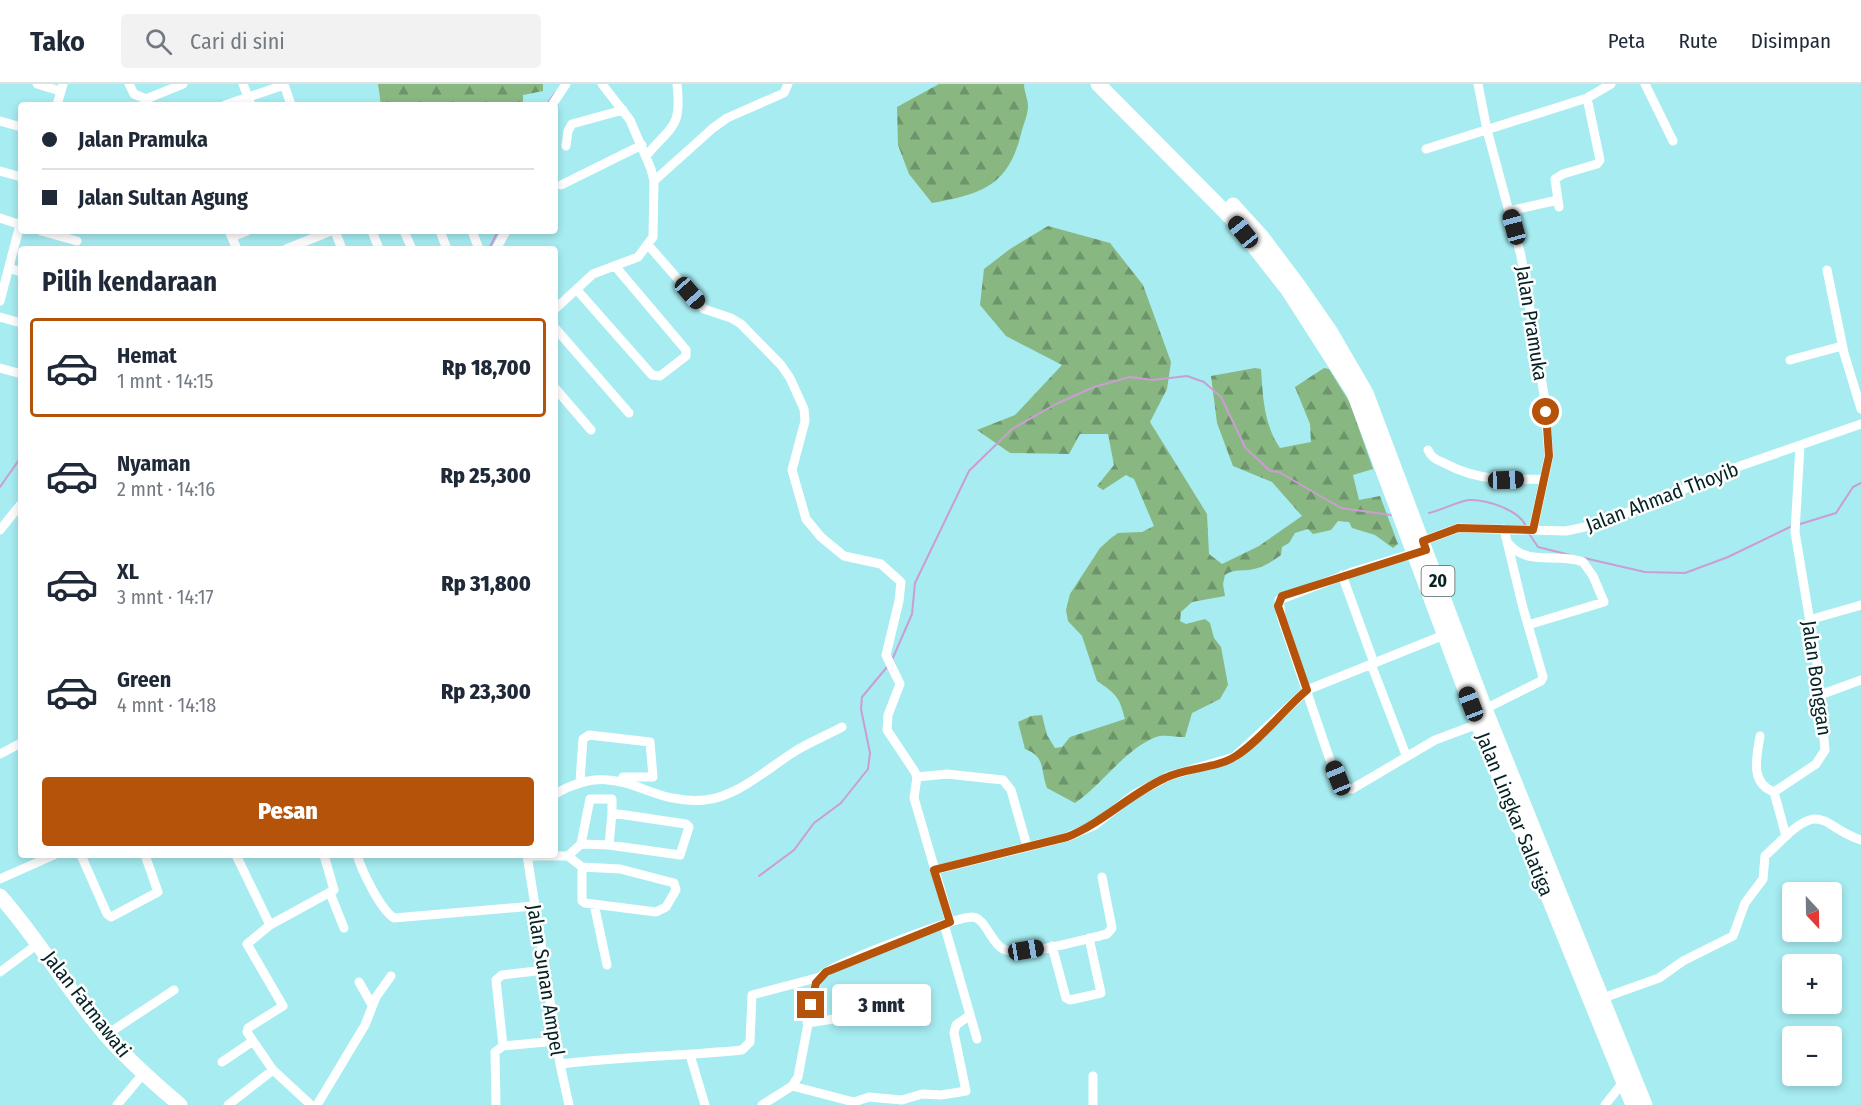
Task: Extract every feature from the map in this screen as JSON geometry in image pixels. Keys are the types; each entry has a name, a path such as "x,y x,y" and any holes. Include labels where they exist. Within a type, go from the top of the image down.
{"main road":[{"name":"Jalan Lingkar Salatiga","path":"1098,84 1238,217"},
{"name":"Jalan Lingkar Salatiga","path":"1112,84 1238,217 1330,353 1377,437 1603,998 1624,1081 1633,1105"},
{"name":"Jalan Lingkar Salatiga","path":"1421,548 1444,635 1478,724 1614,1041 1645,1105"},
{"name":"Jalan Fatmawati","path":"0,896 39,943 106,1035 143,1074 180,1105"}],"street":[{"path":"37,84 62,88"},
{"path":"129,84 134,94 147,102 183,84"},
{"path":"243,84 250,101 282,86 290,102"},
{"path":"554,102 566,84"},
{"path":"558,306 593,274 634,260 649,246 654,231 654,181 646,156 623,110 602,84"},
{"path":"646,156 668,133 677,119 677,84"},
{"path":"654,181 713,128 727,118 784,93 788,84"},
{"name":"Jalan Pramuka","path":"1478,84 1487,130 1521,256 1549,437 1544,478 1529,530"},
{"path":"1426,149 1587,98 1611,84"},
{"path":"1645,84 1673,141"},
{"path":"1509,211 1559,203 1555,183 1558,176 1598,164 1600,160 1587,98"},
{"path":"566,146 568,131 572,124 623,110"},
{"path":"0,121 18,127"},
{"path":"561,185 642,145"},
{"path":"0,171 18,176"},
{"path":"0,218 18,223"},
{"path":"0,301 18,234"},
{"path":"52,234 76,241"},
{"path":"301,234 304,241"},
{"path":"293,246 324,234"},
{"path":"649,246 704,309 741,324 781,364 790,378 804,409 805,421 792,470 806,519 820,537 844,556 881,564 893,572 901,583 897,612 886,652 900,684 890,706 887,730 893,742 913,766 917,777 914,798 977,1040"},
{"path":"577,290 652,375 660,376 686,356 686,350 615,266"},
{"path":"9,268 18,271"},
{"path":"1827,270 1833,288 1842,346 1861,409"},
{"path":"0,317 18,322"},
{"path":"558,331 629,413"},
{"path":"1790,360 1842,346"},
{"path":"0,368 18,373"},
{"path":"558,392 591,430"},
{"name":"Jalan Ahmad Thoyib","path":"1307,690 1281,616 1279,600 1342,575 1421,548 1458,528 1566,531 1599,524 1740,466 1861,424"},
{"name":"Jalan Bonggan","path":"1774,792 1816,764 1826,750 1820,695 1795,532 1800,446"},
{"path":"1428,450 1431,457 1456,470 1486,478 1544,478"},
{"path":"0,530 18,508"},
{"path":"1485,709 1541,681 1543,675 1504,529"},
{"path":"1508,543 1516,551 1530,557 1583,562 1593,576 1604,602 1528,625"},
{"path":"1342,575 1406,755"},
{"path":"1809,620 1861,605"},
{"path":"934,870 1084,830 1107,817 1133,795 1168,776 1234,757 1307,690 1444,635"},
{"path":"1820,695 1861,680"},
{"path":"1307,690 1330,760 1345,788 1356,787 1406,755 1435,740 1478,724"},
{"path":"581,778 625,781 671,798 687,801 714,799 754,779 798,750 842,727"},
{"path":"558,792 581,778 652,778 654,768 652,745 647,740 586,736 583,739 581,778"},
{"path":"1760,736 1757,778 1763,787 1774,792 1786,836"},
{"path":"0,754 18,745"},
{"path":"917,777 934,773 1003,780 1011,790 1027,846"},
{"path":"568,856 581,844 588,800 612,799 609,845"},
{"path":"581,844 609,845 680,855 689,827 686,824 612,813"},
{"path":"1603,998 1659,978 1683,961 1733,936 1744,903 1763,879 1765,856 1803,821 1814,819 1861,840"},
{"path":"558,856 568,856 582,867 620,869 671,881 676,888 666,907 656,912 594,904 582,901 582,867"},
{"path":"0,879 47,858"},
{"path":"82,858 107,914 111,917 158,892 146,858"},
{"path":"237,858 270,925"},
{"path":"311,1105 273,1070 247,1032 248,1028 283,1006 247,944 270,925 334,890 325,858"},
{"path":"358,858 388,914 394,918 534,906"},
{"name":"Jalan Sunan Ampel","path":"527,858 568,1105"},
{"path":"560,1064 626,1056 690,1055 742,1050 748,1046 752,995 820,977 863,955 947,923 971,917 978,918 991,937 1004,950 1026,950 1052,946 1107,934 1112,928 1102,877"},
{"path":"330,893 344,928"},
{"path":"594,904 607,965"},
{"path":"1052,946 1066,998 1070,1000 1101,993 1089,938"},
{"path":"0,972 39,943"},
{"path":"503,1046 496,980 502,975 545,970"},
{"path":"317,1105 365,1025 372,1005 391,976"},
{"path":"762,1105 792,1086 800,1071 807,1023 820,977"},
{"path":"359,982 372,1005"},
{"path":"106,1035 174,990"},
{"path":"792,1086 854,1102 869,1097 902,1100 922,1094 940,1095 966,1091 954,1033 956,1025 970,1015"},
{"path":"807,1023 854,1016"},
{"path":"222,1062 253,1041"},
{"path":"496,1105 495,1052 503,1046 557,1041"},
{"path":"690,1055 705,1105"},
{"path":"228,1105 273,1070"},
{"path":"117,1105 143,1074"},
{"path":"1093,1076 1093,1105"},
{"path":"1605,1105 1624,1081"},
{"path":"819,1105 822,1094"}],"green space":[{"path":"378,84 543,84 543,91 523,95 523,102 381,102"},
{"path":"939,84 1024,84 1028,106 1015,152 1009,165 1000,176 979,191 932,203 909,174 898,145 897,107"},
{"path":"1048,226 1110,243 1143,285 1171,362 1167,389 1150,422 1207,514 1209,554 1222,564 1259,546 1302,516 1272,482 1233,466 1217,423 1211,376 1255,368 1261,369 1267,421 1280,448 1311,442 1310,424 1295,387 1324,368 1329,369 1350,403 1373,469 1353,475 1359,500 1380,496 1398,544 1393,548 1375,535 1352,528 1349,522 1338,521 1331,530 1313,534 1308,529 1295,533 1289,543 1282,547 1281,555 1272,562 1258,568 1225,575 1223,584 1225,596 1192,602 1181,612 1180,621 1186,624 1205,619 1210,623 1214,638 1221,647 1228,685 1220,699 1192,713 1185,737 1159,736 1145,743 1124,758 1075,803 1047,788 1039,760 1032,752 1025,749 1018,722 1031,716 1042,715 1047,735 1055,748 1062,747 1070,737 1125,719 1116,696 1097,681 1082,636 1068,621 1066,610 1070,594 1100,548 1118,533 1142,532 1154,526 1134,479 1126,475 1103,490 1097,486 1114,465 1108,434 1080,434 1069,454 1010,453 977,430 1015,415 1062,365 1006,336 980,305 984,269 1010,249"}],"waterway":[{"path":"548,102 555,93"},
{"path":"490,246 496,234"},
{"path":"892,660 912,614 915,583 969,471 1012,429 1056,404 1094,387 1130,377 1153,380 1187,376 1204,382 1221,397 1245,447 1270,471 1279,472 1341,508 1391,515"},
{"path":"0,487 18,461"},
{"path":"1797,525 1836,513 1853,487 1861,483"},
{"path":"1429,513 1464,501 1476,500 1509,510 1517,515 1526,526"},
{"path":"1584,558 1645,572 1685,573 1728,557 1792,526"},
{"path":"1528,532 1538,547 1570,555"},
{"path":"759,876 794,850 814,823 841,803 868,769 870,753 861,709 862,697 887,667"}],"route":[{"path":"811,1005 816,983 826,972 863,955 950,922 934,870 956,862 1067,837 1095,825 1133,795 1154,783 1168,776 1230,759 1252,743 1307,690 1278,606 1282,596 1426,550 1423,541 1458,528 1533,530 1549,456 1546,412"}]}
